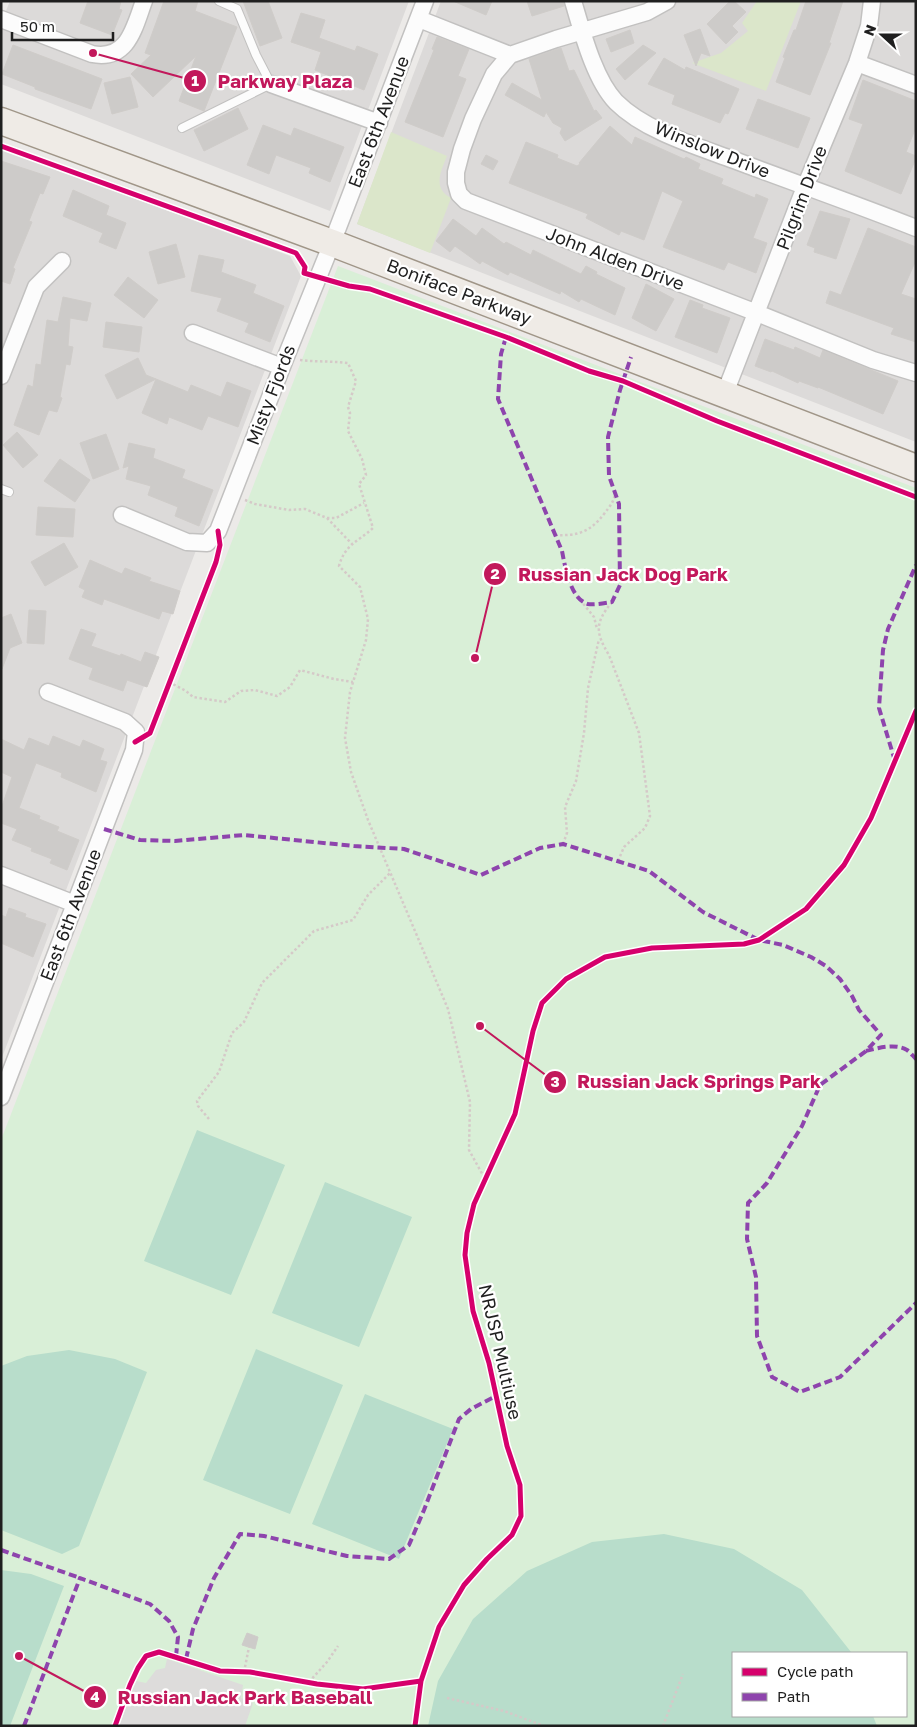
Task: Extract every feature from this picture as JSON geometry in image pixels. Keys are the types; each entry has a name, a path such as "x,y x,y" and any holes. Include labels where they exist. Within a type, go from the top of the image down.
{"main road":[{"name":"Boniface Parkway","path":"1,121 725,393 916,468"}],"street":[{"path":"1,19 84,51 103,56 118,51 130,38 144,1"},
{"name":"East 6th Avenue","path":"332,244 425,1"},
{"name":"Winslow Drive","path":"573,1 582,31 604,86 616,102 634,116 670,135 916,228"},
{"path":"419,19 510,55 647,12 667,1"},
{"name":"Pilgrim Drive","path":"725,393 805,187 856,63 869,26 872,1"},
{"name":"John Alden Drive","path":"510,55 494,74 473,119 456,172 459,194 466,200 873,360 916,373"},
{"path":"856,63 916,85"},
{"path":"271,84 379,123"},
{"name":"Misty Fjords","path":"122,515 187,542 207,543 218,531 283,363 332,244"},
{"path":"1,376 36,287 62,261"},
{"path":"193,333 283,363"},
{"name":"East 6th Avenue","path":"1,1097 134,750 136,732 125,722 48,692"},
{"path":"1,875 75,904"}],"lane":[{"path":"182,128 271,84 256,55 237,9 219,1"}],"path":[{"path":"283,363 348,363 356,381 348,407 350,413 348,431 362,459 366,475 359,484 373,528 352,544 342,555 339,566 360,587 368,619 366,640 350,692 345,738 351,772 368,820 448,1009 470,1102 469,1150 485,1179"},
{"path":"555,535 589,531 614,501 615,493"},
{"path":"232,495 255,504 289,510 305,509 327,518 336,518 364,502"},
{"path":"327,518 352,544"},
{"path":"577,596 594,617 602,643 609,655 639,733 650,816 645,828 624,847 618,862"},
{"path":"563,844 566,833 565,807 576,781 584,734 588,688 600,636 598,630 601,616 612,602"},
{"path":"170,682 193,697 226,702 241,691 255,690 277,696 290,687 300,670 353,682"},
{"path":"167,689 173,673"},
{"path":"209,1119 198,1106 197,1101 220,1072 232,1034 244,1022 262,983 314,931 353,920 368,895 390,873"},
{"path":"481,1187 489,1171"},
{"path":"309,1682 338,1646"},
{"path":"236,1672 247,1672 249,1647"},
{"path":"663,1726 683,1674"},
{"path":"301,1681 317,1684"},
{"path":"447,1698 504,1712 544,1726"}],"shaded area":[{"path":"10,1 409,1 330,211 1,84 1,23"},
{"path":"441,1 916,1 916,442 357,224"},
{"path":"1,149 290,256 301,276 1,1060"},
{"path":"167,1659 243,1685 241,1698 253,1703 245,1726 119,1726 136,1681 146,1683 156,1670 165,1668"}],"green space":[{"path":"757,1 801,1 766,91 692,63 721,53 748,31 742,23"},
{"path":"391,132 447,156 441,173 440,184 445,194 451,198 430,253 357,224"},
{"path":"338,266 916,488 916,1726 1,1726 1,1140"},
{"path":"197,1130 285,1165 231,1295 144,1261"},
{"path":"325,1182 412,1217 359,1347 272,1313"},
{"path":"256,1349 343,1385 290,1514 203,1480"},
{"path":"69,1350 115,1359 147,1372 79,1546 62,1554 1,1530 1,1366 27,1356"},
{"path":"365,1394 453,1429 399,1559 312,1524"},
{"path":"664,1534 734,1549 802,1590 851,1652 732,1652 732,1717 873,1717 877,1726 428,1726 438,1681 473,1619 527,1571 592,1542"},
{"path":"1,1570 31,1574 64,1586 10,1726 1,1726"}],"building":[{"path":"88,1 121,1 119,9 122,10 112,35 80,23"},
{"path":"164,1 198,1 195,11 237,27 204,111 179,101 196,56 153,97 131,74 151,55 145,53"},
{"path":"243,1 268,1 282,38 260,46"},
{"path":"453,1 492,1 486,15"},
{"path":"527,1 563,1 564,6 532,16"},
{"path":"730,1 734,1 746,12 732,26 738,32 726,44 707,24"},
{"path":"806,1 843,1 829,43 831,43 810,95 776,82 785,58 783,57 794,30 796,30"},
{"path":"301,13 325,20 319,38 355,51 357,46 378,54 364,90 315,70 321,52 291,42"},
{"path":"700,29 710,56 701,53 696,66 684,35"},
{"path":"630,30 634,43 611,52 606,39"},
{"path":"437,37 469,49 458,76 466,79 443,137 405,122 434,50 432,49"},
{"path":"13,45 102,79 91,109 35,89 35,87 2,74"},
{"path":"643,45 656,53 625,80 616,69"},
{"path":"561,48 569,71 574,70 594,111 596,110 602,118 565,141 560,133 562,128 553,123 546,112 544,117 505,95 512,83 542,100 529,59"},
{"path":"664,58 685,70 686,67 739,89 728,114 725,113 720,123 672,104 675,95 648,84"},
{"path":"130,77 138,107 112,114 104,83"},
{"path":"863,80 916,101 916,127 906,152 916,156 916,158 901,194 845,171 863,124 849,119"},
{"path":"758,99 810,118 798,148 746,129"},
{"path":"238,108 248,129 204,151 194,130"},
{"path":"263,125 291,136 294,128 344,147 330,182 309,173 311,168 276,155 269,174 247,165"},
{"path":"610,126 632,145 635,137 684,159 686,157 700,164 698,169 723,179 721,184 755,198 756,194 768,199 753,238 767,243 756,273 728,262 724,270 663,247 683,201 662,191 644,240 621,231 619,235 586,218 588,214 509,183 526,142 558,155 557,158 577,166"},
{"path":"486,155 498,161 493,170 481,164"},
{"path":"1,161 50,177 43,194 40,193 29,221 32,222 13,268 15,269 10,284 1,281"},
{"path":"73,190 109,206 106,215 126,223 116,249 99,242 103,233 63,216"},
{"path":"820,211 850,219 836,259 814,252 815,248 807,245"},
{"path":"453,219 476,236 482,228 504,244 506,242 531,255 533,250 581,274 586,266 597,272 596,274 625,288 615,315 581,299 579,302 561,291 560,294 510,272 508,275 482,261 480,264 455,246 450,252 436,241"},
{"path":"868,228 916,247 916,260 901,294 916,299 916,342 891,334 894,328 826,303 830,291 841,295"},
{"path":"176,244 185,277 158,284 149,252"},
{"path":"199,255 224,260 221,272 256,285 253,293 284,306 270,342 245,332 249,323 217,311 222,298 191,291"},
{"path":"128,277 158,300 144,318 114,295"},
{"path":"646,284 674,299 656,331 632,318"},
{"path":"63,297 91,303 87,321 70,318 68,346 73,347 70,365 66,364 60,397 62,398 57,412 49,410 39,435 14,425 28,385 33,387 36,364 41,365 47,320 58,322"},
{"path":"690,300 703,305 702,308 730,318 717,353 675,337"},
{"path":"106,322 142,327 139,352 103,347"},
{"path":"765,339 794,350 795,347 820,358 823,350 898,381 883,414 818,387 799,381 798,383 772,371 755,366"},
{"path":"138,358 146,375 156,379 117,399 105,375"},
{"path":"156,379 188,392 191,385 221,397 227,382 251,391 238,427 208,416 202,430 169,417 167,424 142,413"},
{"path":"17,432 38,455 23,468 3,445"},
{"path":"106,434 119,469 93,479 80,443"},
{"path":"129,443 155,449 153,458 185,470 182,478 213,490 199,526 175,516 178,507 148,495 151,486 126,479 129,466 123,468"},
{"path":"60,459 90,480 75,502 44,481"},
{"path":"38,507 75,509 73,537 36,535"},
{"path":"64,543 78,567 45,586 31,562"},
{"path":"90,560 122,574 125,568 151,578 149,581 180,591 173,614 162,611 159,619 104,599 102,605 82,597 85,590 79,587"},
{"path":"29,610 46,611 44,644 27,643"},
{"path":"11,614 22,643 10,648 2,669 1,618"},
{"path":"81,629 96,634 91,646 120,656 121,654 141,662 145,652 159,657 147,687 127,680 123,691 89,679 93,668 69,659"},
{"path":"53,736 80,747 83,740 104,749 100,760 107,762 96,792 61,777 62,773 36,763 19,808 40,816 39,819 59,827 57,831 79,840 67,870 50,863 52,859 31,851 32,848 12,840 17,829 1,823 1,809 12,777 1,772 1,739 24,750 29,738 49,746"},
{"path":"9,908 26,914 25,917 46,924 33,957 1,943 1,915 6,917"},
{"path":"247,1633 258,1637 255,1649 242,1645"}],"marked path":[{"path":"506,337 501,354 498,399 562,551 569,581 577,596 588,604 612,602 620,585 619,504 609,476 608,437 631,357"},
{"path":"895,761 879,708 883,650 888,629 916,565"},
{"path":"104,829 140,840 175,841 244,835 404,849 481,875 540,848 563,844 649,871 703,912 759,940 783,945 811,957 826,966 840,979 859,1010 881,1035 866,1051 820,1085 802,1126 767,1183 748,1203 747,1239 756,1277 757,1336 772,1377 800,1392 840,1377 916,1303"},
{"path":"866,1051 897,1047 907,1050 916,1059"},
{"path":"186,1659 193,1629 214,1578 240,1534 264,1536 347,1556 389,1559 409,1545 459,1419 471,1409 496,1396"},
{"path":"1,1550 80,1578"},
{"path":"24,1726 80,1578 150,1604 169,1621 178,1637 176,1656"}],"cycle path":[{"path":"1,146 296,253 305,267 304,273 349,286 370,289 506,337 589,371 623,381 717,421 916,497"},
{"path":"135,742 150,733 216,562 220,545 218,531"},
{"name":"NRJSP Multiuse","path":"415,1726 421,1681 439,1627 464,1585 512,1535 521,1516 520,1485 507,1446 489,1363 473,1311 465,1255 467,1233 474,1204 515,1114 533,1031 542,1003 566,979 605,957 652,948 744,944 759,940 806,909 844,865 871,818 916,711"},
{"path":"115,1726 138,1668 146,1656 159,1652 220,1671 250,1672 317,1684 363,1689 421,1681"}],"place":[{"name":"Parkway Plaza","path":"93,53"},
{"name":"Russian Jack Dog Park","path":"475,658"},
{"name":"Russian Jack Springs Park","path":"480,1026"},
{"name":"Russian Jack Park Baseball","path":"19,1656"}]}
